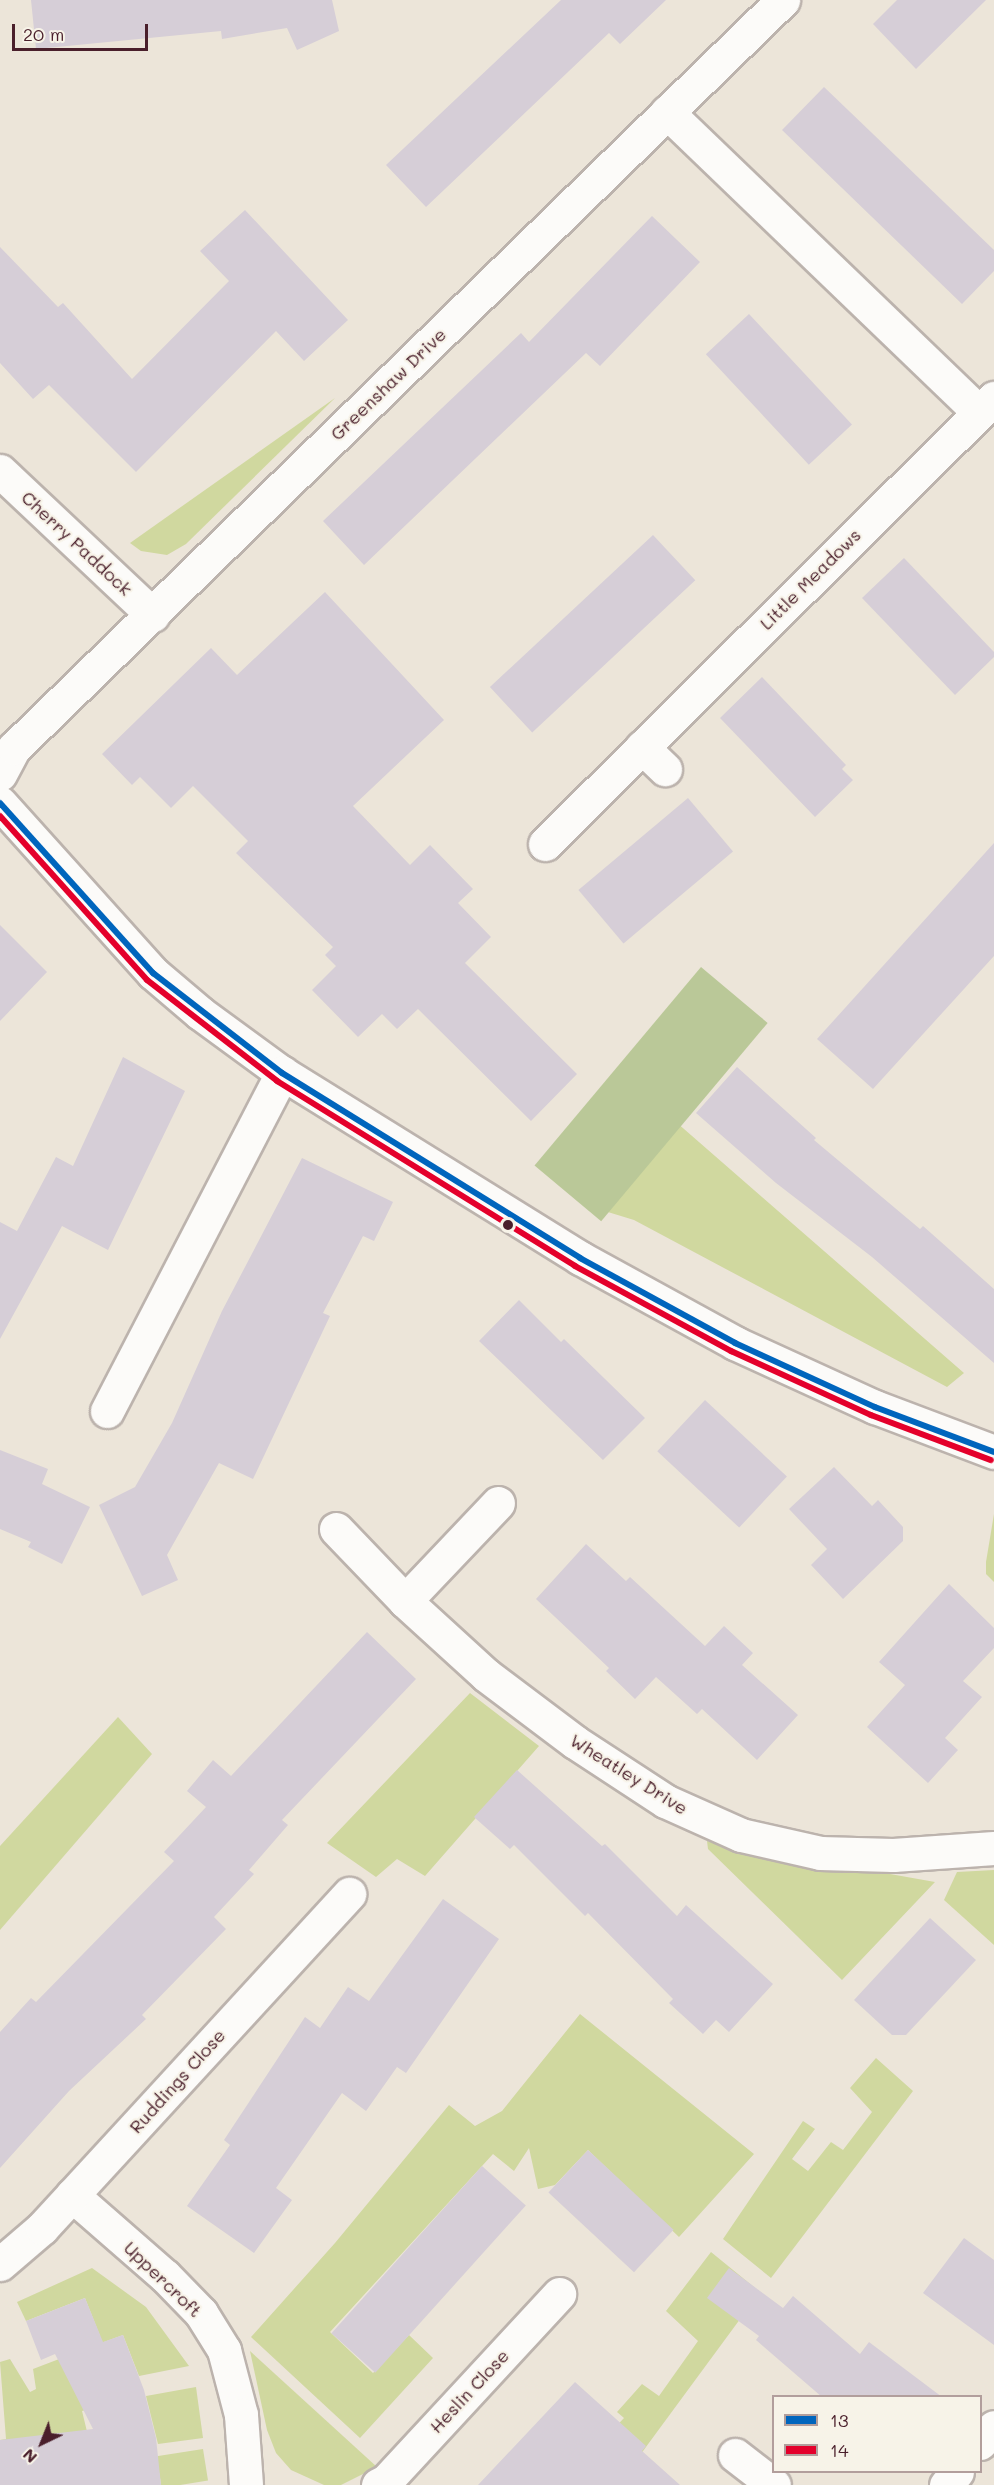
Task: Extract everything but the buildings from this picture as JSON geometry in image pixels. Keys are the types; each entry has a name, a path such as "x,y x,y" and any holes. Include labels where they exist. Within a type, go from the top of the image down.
{"street":[{"name":"Greenshaw Drive","path":"0,774 14,748 783,0"},
{"name":"Little Meadows","path":"545,844 987,405 667,112"},
{"name":"Cherry Paddock","path":"0,471 153,615"},
{"path":"642,747 665,769"},
{"path":"0,803 153,973 200,1013 282,1072 570,1253 735,1342 875,1407 994,1452"},
{"path":"107,1411 282,1072"},
{"path":"405,1601 498,1503"},
{"name":"Wheatley Drive","path":"336,1529 405,1601 486,1675 575,1742 665,1801 741,1835 820,1853 892,1855 994,1848"},
{"name":"Ruddings Close","path":"0,2264 29,2240 72,2195 348,1894"},
{"name":"Uppercroft","path":"72,2195 165,2276 201,2313 224,2350 241,2415 246,2485"},
{"name":"Heslin Close","path":"378,2485 386,2481 559,2294"},
{"path":"982,2442 994,2427"},
{"path":"735,2455 774,2485"},
{"path":"946,2485 956,2473"}],"green space":[{"path":"335,398 186,544 167,555 141,551 130,543"},
{"path":"701,967 768,1023 601,1221 535,1165"},
{"path":"676,1122 964,1373 947,1387 634,1220 598,1209"},
{"path":"994,1514 994,1582 986,1574 986,1562"},
{"path":"470,1693 539,1746 425,1876 397,1859 376,1877 327,1843"},
{"path":"118,1717 152,1754 0,1930 0,1846"},
{"path":"707,1841 813,1870 890,1874 935,1882 842,1980 708,1849"},
{"path":"994,1870 994,1945 944,1900 957,1872"},
{"path":"580,2014 754,2154 679,2237 588,2150 555,2185 538,2189 529,2148 514,2171 493,2154 330,2332 373,2373 409,2335 433,2358 360,2438 251,2337 335,2243 449,2105 475,2126 502,2111"},
{"path":"876,2058 913,2091 771,2278 723,2239 803,2121 815,2129 792,2159 808,2171 831,2142 843,2150 872,2112 850,2088"},
{"path":"711,2252 760,2292 618,2485 561,2485 624,2418 617,2412 642,2384 659,2396 698,2341 666,2311"},
{"path":"92,2268 146,2307 189,2366 139,2376 123,2335 93,2346 100,2336 85,2298 26,2321 17,2302"},
{"path":"250,2351 377,2467 341,2485 324,2485 291,2470 276,2453 267,2430"},
{"path":"67,2356 93,2408 82,2411 92,2452 0,2485 0,2440 6,2439 0,2362 10,2359 30,2392 36,2389 33,2369"},
{"path":"196,2387 203,2438 158,2444 146,2396"},
{"path":"203,2449 208,2481 161,2485 157,2456"}],"transit line":[{"name":"13","path":"0,803 153,973 282,1073 580,1258 735,1343 875,1407 994,1452"},
{"name":"14","path":"0,816 147,980 277,1081 575,1266 731,1351 871,1415 991,1460"}]}
